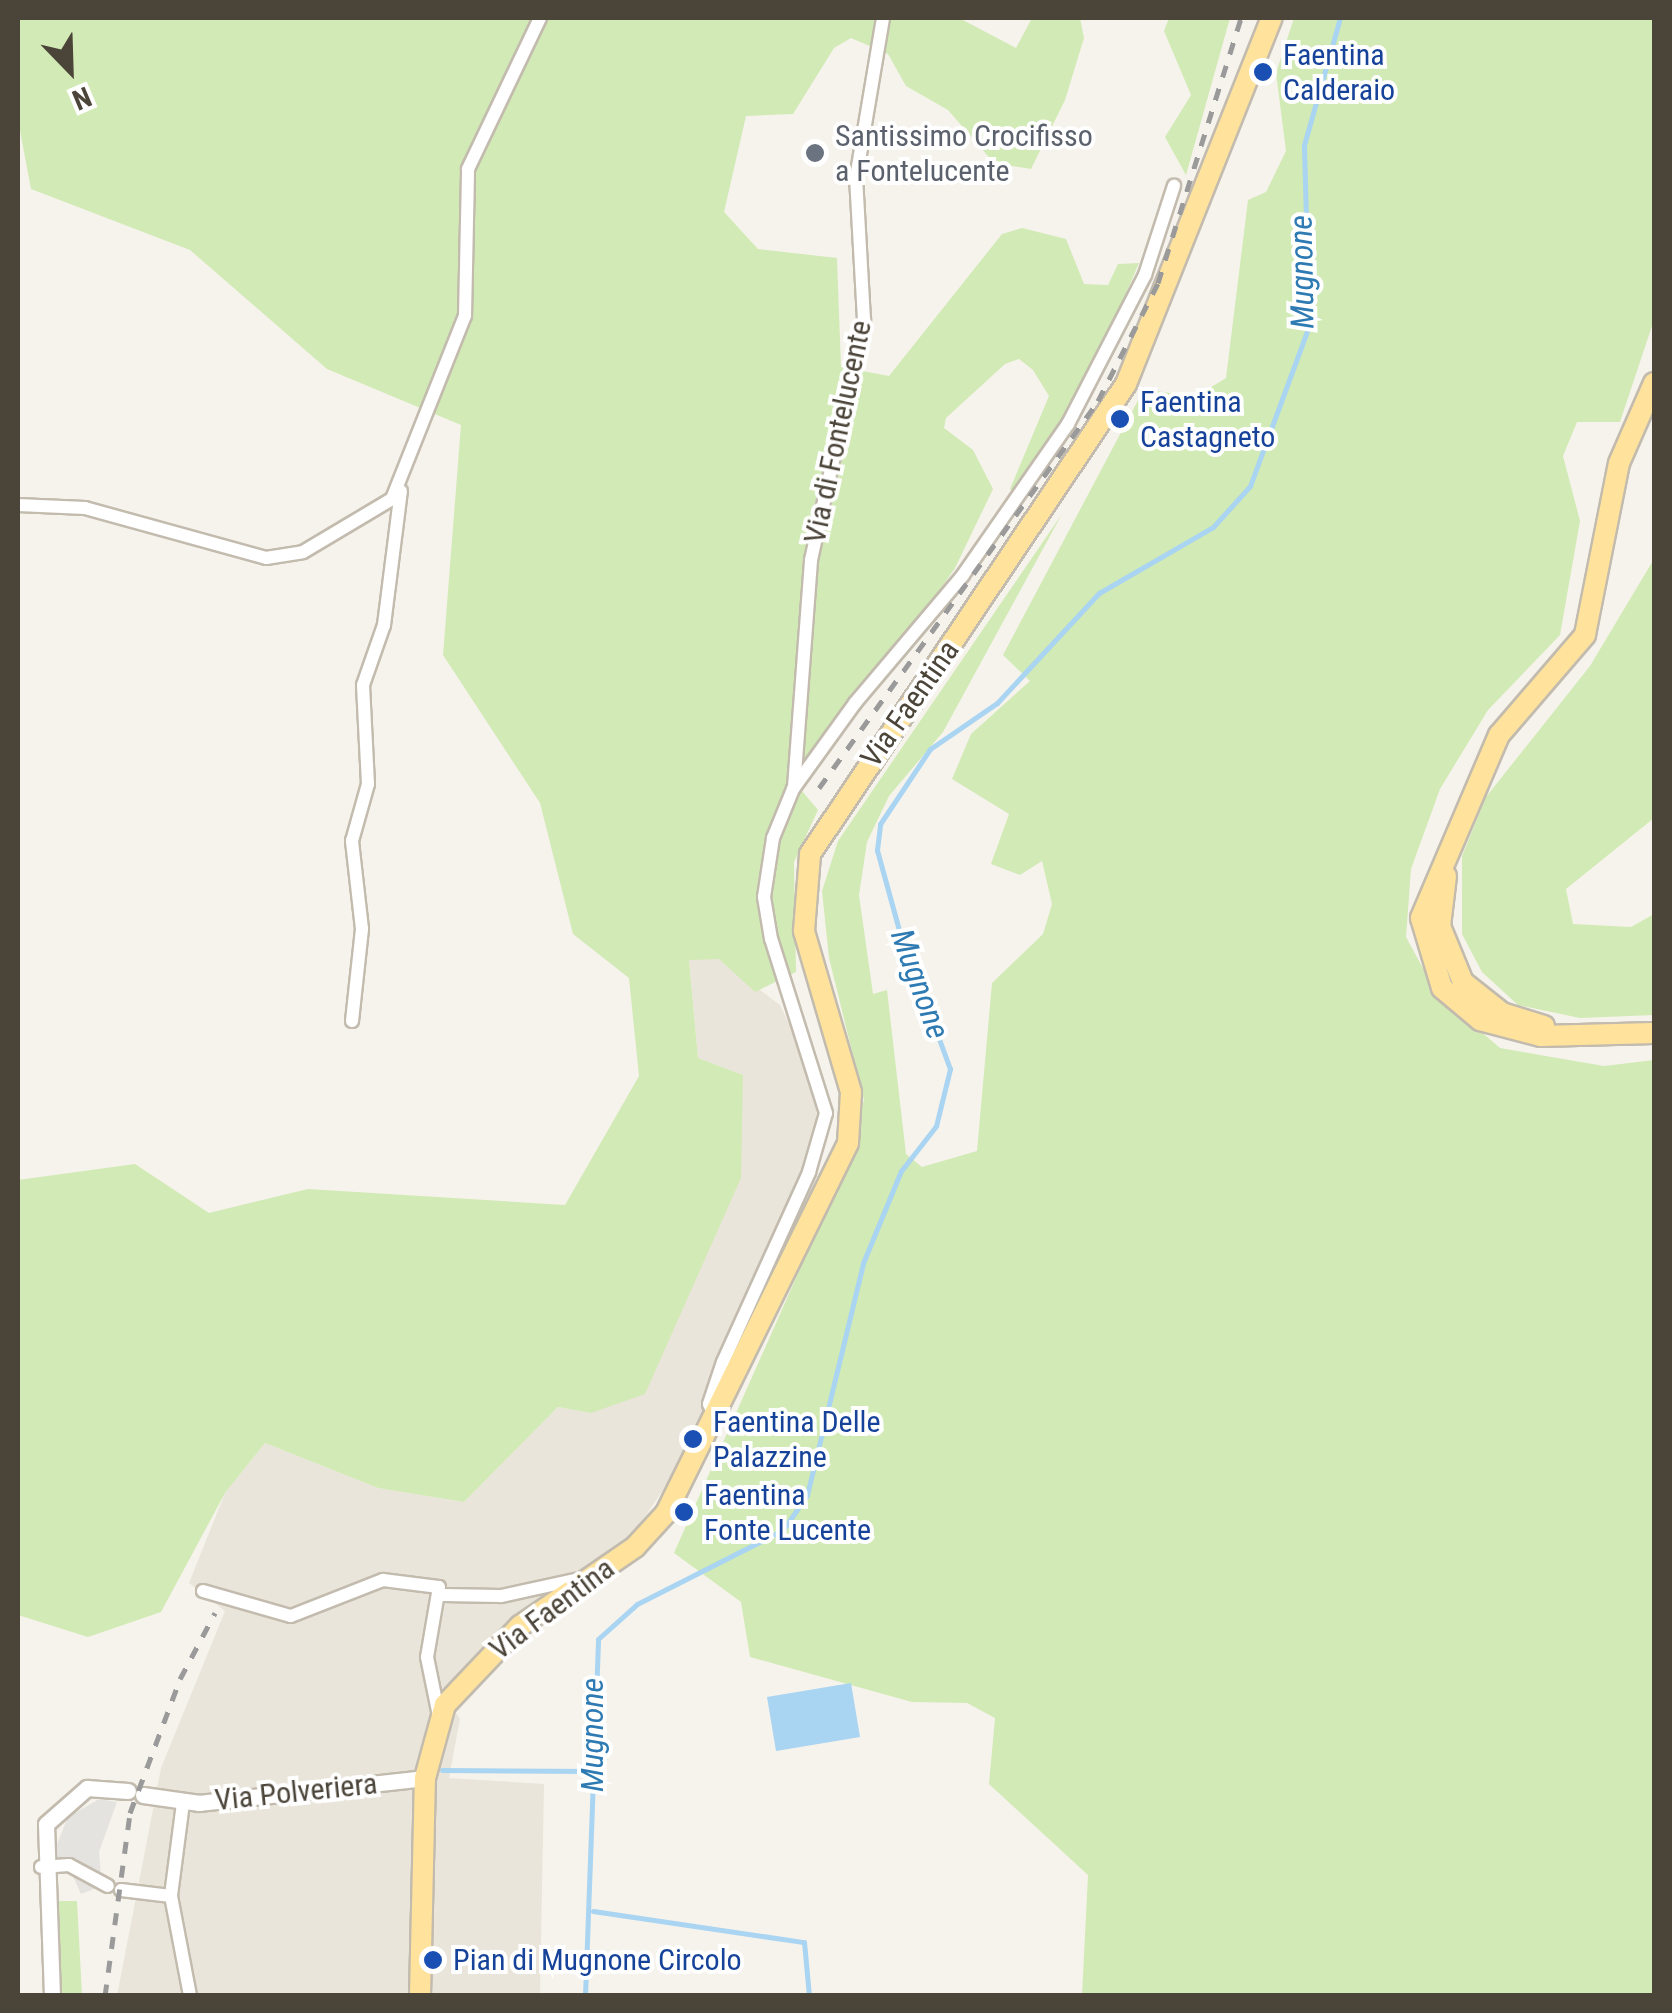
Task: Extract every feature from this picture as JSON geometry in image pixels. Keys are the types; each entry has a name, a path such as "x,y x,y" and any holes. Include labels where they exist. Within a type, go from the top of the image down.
{"main road":[{"name":"Via Faentina","path":"420,1996 425,1778 440,1718 503,1640 659,1523 717,1417 848,1143 851,1092 804,931 810,854 1126,384 1173,286 1272,18"},
{"path":"1654,384 1620,463 1586,635 1499,736 1462,811 1439,911 1449,958 1502,1013 1600,1038 1654,1033"}],"street":[{"path":"352,1021 362,929 352,840 368,784 363,684 384,625 402,489 465,316 468,169 540,18"},
{"name":"Via di Fontelucente","path":"794,789 811,560 864,320 856,178 883,18"},
{"name":"Via Faentina","path":"717,1417 709,1404 723,1362 824,1130 821,1080 783,986 764,896 773,838 794,789 1068,424 1145,275 1174,186"},
{"path":"18,505 85,508 266,558 303,552 402,489"},
{"path":"203,1591 291,1616 383,1580 443,1594 502,1596 590,1577"},
{"path":"440,1718 427,1658 443,1594"},
{"name":"Via Polveriera","path":"190,1996 171,1896 183,1802 425,1778"},
{"path":"52,1996 42,1867 46,1824 63,1802 100,1786 183,1802"},
{"path":"42,1867 69,1865 114,1888 171,1896"}],"shaded area":[{"path":"689,959 719,959 780,1005 818,1084 814,1158 679,1466 630,1539 526,1610 441,1690 460,1719 449,1778 544,1784 540,1995 117,1996 161,1768 225,1611 189,1583 225,1493 265,1443 378,1488 464,1502 558,1407 591,1413 743,1075 698,1058"},
{"path":"99,1799 117,1802 99,1852 102,1886 81,1894 71,1872 54,1875 57,1844 68,1817"}],"green space":[{"path":"18,18 959,18 1016,48 1032,18 1080,18 1084,38 1065,100 1031,169 994,163 948,110 906,86 888,54 851,38 834,48 793,114 746,116 724,212 758,249 837,258 841,367 889,376 1002,234 1022,228 1066,239 1084,284 1108,285 1118,264 1139,263 1101,352 1019,494 1010,489 1049,396 1033,370 1019,359 1005,364 946,418 944,428 973,450 993,489 955,568 802,791 818,810 794,862 796,972 755,992 719,959 689,960 698,1058 743,1075 741,1178 645,1394 591,1413 558,1407 464,1502 378,1488 265,1443 225,1493 161,1612 88,1637 18,1615 18,1180 135,1164 209,1213 308,1189 565,1205 639,1076 629,978 573,934 540,803 443,655 461,425 327,369 190,250 31,189 18,120"},
{"path":"1169,18 1230,18 1186,175 1165,137 1191,95 1164,31"},
{"path":"1294,18 1654,18 1654,320 1620,422 1577,422 1563,456 1580,521 1560,635 1488,710 1440,789 1411,869 1406,937 1437,994 1500,1048 1604,1066 1654,1060 1654,1995 1082,1995 1088,1875 989,1784 995,1718 967,1703 912,1702 750,1657 741,1602 674,1553 851,1154 864,1100 829,958 822,891 838,841 1062,514 943,732 889,796 867,842 859,895 873,994 887,990 906,1154 922,1167 977,1151 992,983 1043,934 1052,904 1042,861 1020,875 991,864 1009,814 952,779 971,734 1030,681 1003,655 1144,389 1195,397 1226,378 1248,200 1266,192 1286,151 1276,73"},
{"path":"1654,559 1654,818 1566,889 1573,924 1631,927 1654,914 1654,1015 1580,1018 1518,1005 1482,972 1462,934 1462,856 1486,797 1590,666"},
{"path":"53,1901 77,1901 82,1995 59,1995"}],"water":[{"path":"851,1683 860,1737 776,1751 767,1697"}],"waterway":[{"name":"Mugnone","path":"585,1996 598,1639 637,1604 783,1530 807,1495 863,1263 901,1171 936,1126 950,1069 899,930 877,850 880,824 930,749 997,703 1099,593 1213,527 1250,486 1309,326 1304,145 1340,18"},
{"path":"442,1770 592,1771"},
{"path":"593,1911 804,1942 809,1996"}],"railway":[{"path":"819,788 1098,401 1158,283 1241,18"},
{"path":"105,1996 130,1813 180,1679 215,1613"}],"place":[{"name":"Faentina Calderaio","path":"1263,72"},
{"name":"Santissimo Crocifisso a Fontelucente","path":"815,153"},
{"name":"Faentina Castagneto","path":"1120,419"},
{"name":"Faentina Delle Palazzine","path":"693,1439"},
{"name":"Faentina Fonte Lucente","path":"684,1512"},
{"name":"Pian di Mugnone Circolo","path":"433,1960"}]}
